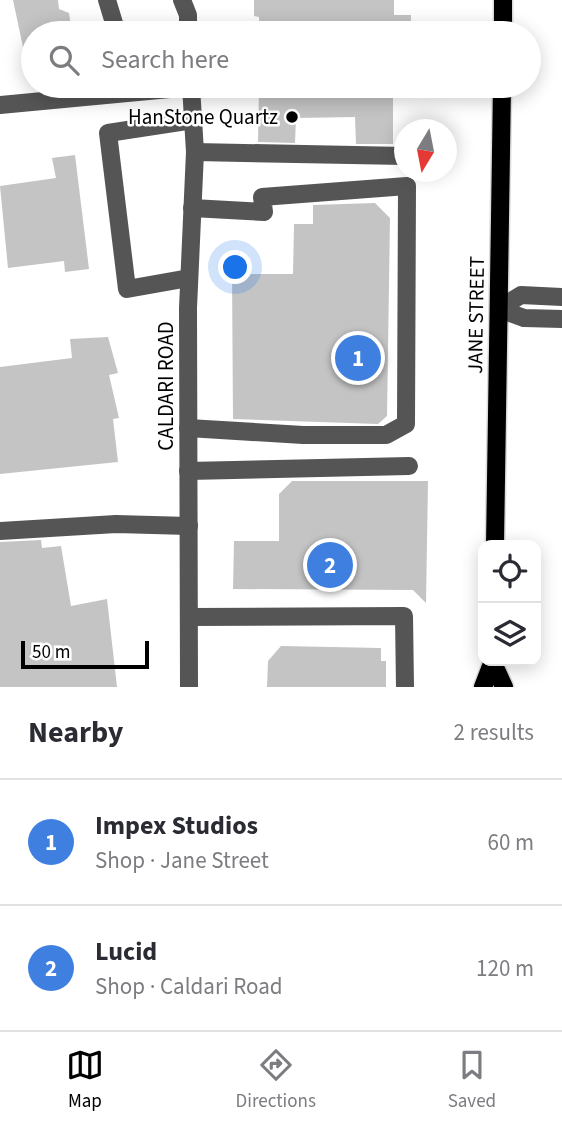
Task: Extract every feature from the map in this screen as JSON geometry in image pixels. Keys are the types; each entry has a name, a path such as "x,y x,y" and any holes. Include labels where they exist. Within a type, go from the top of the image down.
{"main road":[{"path":"503,0 503,21"},
{"name":"JANE STREET","path":"495,540 502,98"},
{"path":"483,687 491,666"},
{"path":"495,666 503,687"}],"street":[{"path":"107,0 113,21"},
{"path":"182,0 188,21"},
{"path":"0,105 55,98"},
{"name":"CALDARI ROAD","path":"189,687 188,428 195,152 192,98"},
{"path":"190,278 127,289 108,133 193,120"},
{"path":"195,152 394,156"},
{"path":"188,428 303,435 386,435 407,424 407,186 262,197 264,212 192,208"},
{"path":"499,309 521,295 562,297"},
{"path":"499,309 524,318 562,319"},
{"path":"188,471 409,466"},
{"path":"0,531 116,524 188,526"},
{"path":"189,617 404,616 405,687"}],"building":[{"path":"13,0 58,0 59,9 69,13 70,21 21,21 21,38"},
{"path":"254,0 394,0 394,15 411,15 411,21 259,21 259,17 254,16"},
{"name":"HanStone Quartz","path":"259,98 393,98 393,144 356,144 355,117 296,118 295,143 258,142"},
{"path":"75,155 89,269 65,272 64,261 8,268 0,186 56,178 52,158"},
{"path":"375,203 390,218 387,416 378,424 233,419 232,274 293,274 294,224 313,224 313,205"},
{"path":"108,337 118,373 109,375 119,418 113,419 118,462 0,474 0,367 72,358 70,339"},
{"path":"292,481 428,481 426,603 413,590 233,589 234,541 279,541 279,494"},
{"path":"41,540 42,548 61,546 71,606 107,599 117,687 0,687 0,542"},
{"path":"281,646 381,648 381,661 386,661 386,687 267,687 268,661"}],"place":[{"name":"HanStone Quartz","path":"292,117"},
{"name":"Impex Studios","path":"358,358"},
{"name":"Lucid","path":"330,565"}]}
